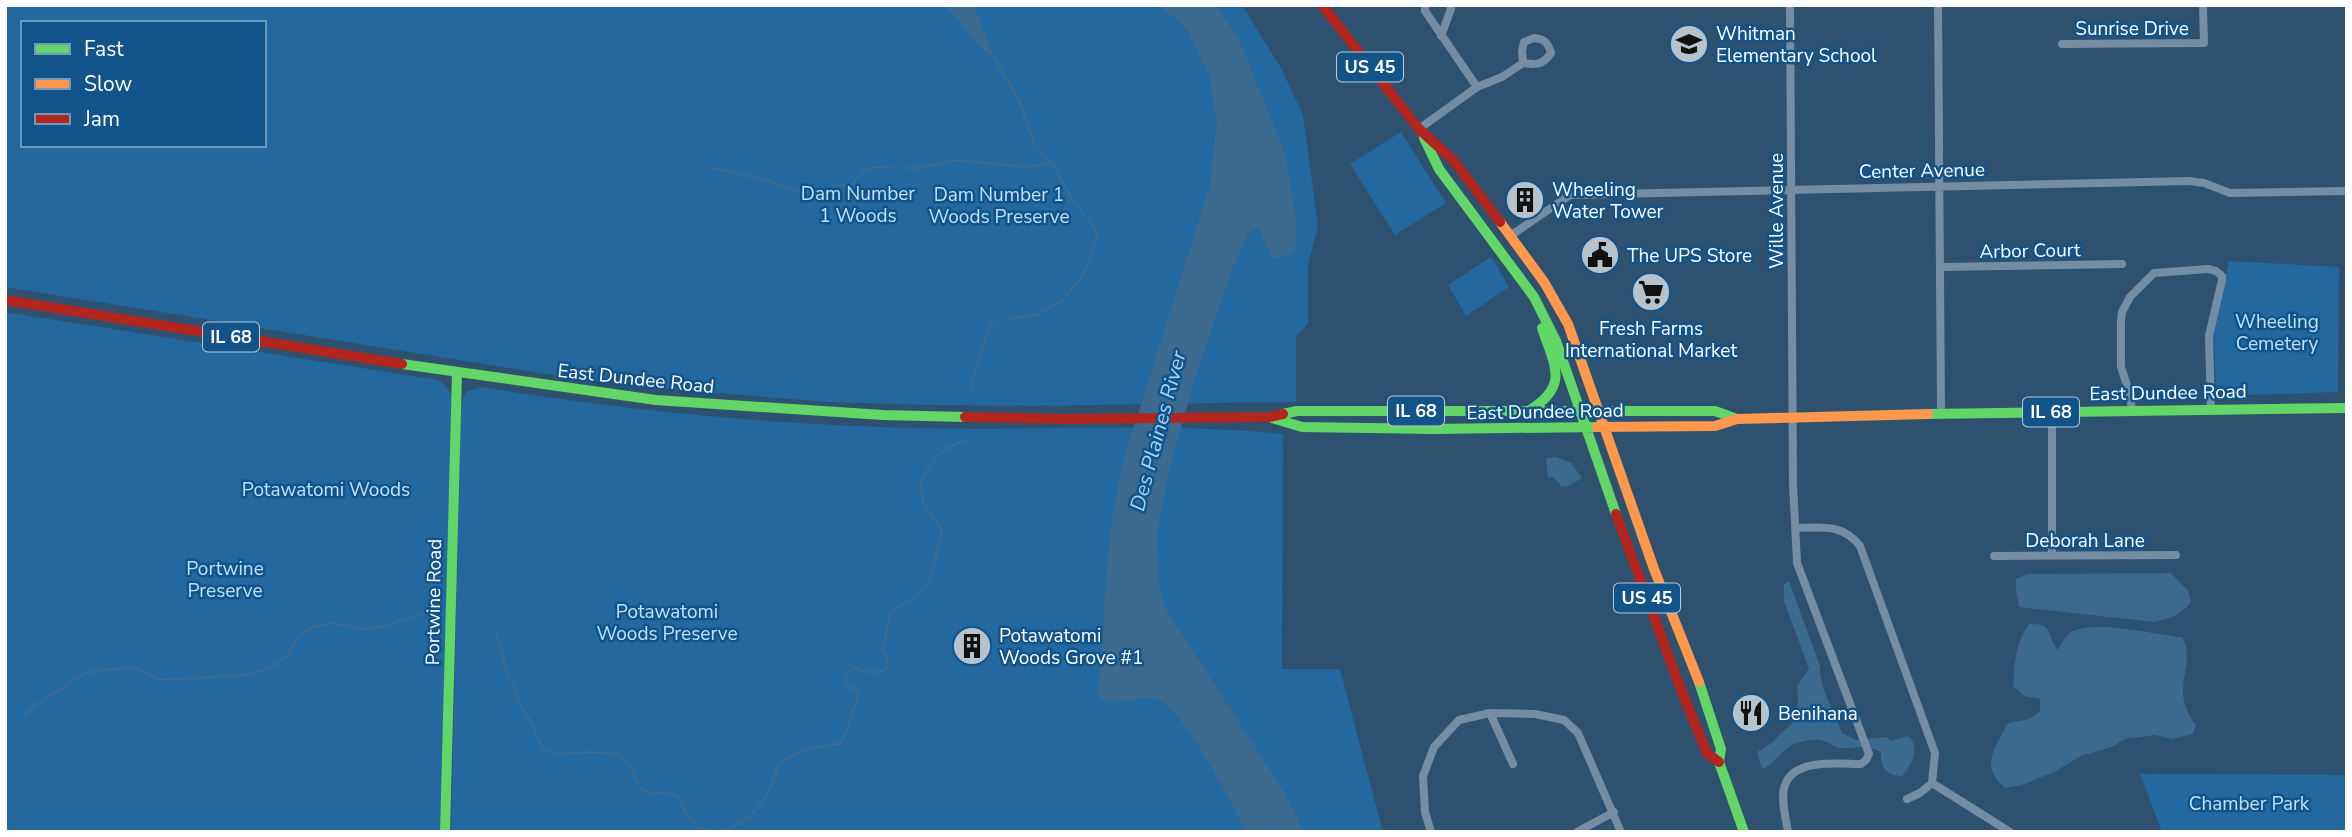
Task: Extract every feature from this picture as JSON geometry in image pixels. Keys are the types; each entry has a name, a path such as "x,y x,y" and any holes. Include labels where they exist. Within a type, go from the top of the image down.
{"main road":[{"name":"US 45","path":"1322,5 1419,129 1454,161 1544,282 1568,324 1650,556 1701,687 1721,749 1719,762 1744,832"},
{"name":"US 45","path":"1419,129 1439,169 1534,297 1556,341 1584,428 1680,687 1707,753 1719,762"},
{"path":"1530,410 1550,397 1557,381 1534,297"},
{"name":"East Dundee Road","path":"5,300 457,373 656,400 856,413 1129,419 1269,417 1303,411 1530,410 1715,411 1737,419"},
{"name":"Portwine Road","path":"445,832 457,373"},
{"name":"East Dundee Road","path":"1269,417 1302,427 1584,428 1715,426 1737,419 1793,416 2347,408"}],"street":[{"path":"1424,5 1441,36 1477,87"},
{"path":"1441,36 1450,5"},
{"name":"Wille Avenue","path":"1788,832 1784,790 1789,777 1816,764 1861,764 1869,754 1797,564 1793,484 1790,5"},
{"path":"1938,5 1941,414"},
{"name":"Sunrise Drive","path":"2062,44 2204,43 2203,5"},
{"path":"1419,129 1477,87 1502,77 1523,63"},
{"name":"Center Avenue","path":"1510,236 1570,195 2189,181 2230,192 2347,191"},
{"name":"Arbor Court","path":"1940,267 2122,264"},
{"path":"2132,411 2130,394 2121,367 2121,321 2126,304 2154,273 2208,270 2222,275 2209,336 2211,409"},
{"path":"2052,412 2052,555"},
{"path":"1796,528 1840,530 1851,534 1860,546 1935,753 1931,783 1920,793 1907,799"},
{"name":"Deborah Lane","path":"1994,556 2176,555"},
{"path":"1490,713 1513,764"},
{"path":"1431,832 1425,812 1423,776 1434,747 1459,720 1490,713 1535,714 1563,720 1578,733 1621,832"},
{"path":"1931,783 2010,832"},
{"path":"1577,832 1614,812"}],"green space":[{"name":"Dam Number 1 Woods Preserve","path":"5,5 1242,5 1281,68 1303,115 1318,226 1308,265 1308,324 1296,337 1296,402 1032,406 827,402 571,378 5,287"},
{"path":"1401,132 1446,203 1395,235 1350,164"},
{"path":"1492,258 1509,287 1466,316 1448,285"},
{"name":"Wheeling Cemetery","path":"2229,261 2339,267 2338,392 2217,396 2213,336"},
{"name":"Portwine Preserve","path":"5,312 438,380 444,384 452,401 440,832 5,832"},
{"name":"Potawatomi Woods Preserve","path":"481,387 589,403 808,424 963,429 1192,428 1283,434 1282,669 1340,669 1383,832 451,832 461,404 466,392"},
{"name":"Chamber Park","path":"2140,774 2347,775 2347,832 2162,832"}],"water":[{"path":"945,5 974,5 993,56 982,49"},
{"name":"Des Plaines River","path":"1159,5 1215,5 1238,37 1286,156 1297,227 1295,249 1289,255 1273,259 1258,227 1248,234 1234,264 1195,378 1168,475 1157,536 1159,586 1166,610 1278,782 1305,832 1247,832 1195,740 1171,709 1161,701 1151,698 1102,701 1097,692 1112,516 1125,455 1210,185 1217,122 1209,74 1186,28"},
{"path":"1556,457 1571,463 1582,478 1561,487 1552,477 1548,478 1546,458"},
{"path":"2171,573 2188,591 2191,602 2179,613 2155,622 2019,607 2016,591 2016,579 2027,574"},
{"path":"1789,581 1820,666 1824,690 1842,733 1856,740 1887,737 1891,741 1908,736 1914,745 1914,751 1912,761 1902,776 1885,770 1881,752 1866,747 1839,748 1816,740 1792,745 1762,769 1757,752 1772,743 1796,720 1797,686 1809,669 1784,601 1784,584"},
{"path":"2029,624 2046,628 2058,650 2069,634 2086,628 2113,627 2182,637 2187,658 2184,700 2196,725 2193,734 2172,739 2155,735 2125,739 2111,747 2081,756 2056,771 2022,785 2005,788 1993,772 1991,764 1994,749 2008,723 2030,719 2040,711 2040,699 2024,696 2013,686 2018,646"}],"waterway":[{"path":"993,56 1018,98 1034,144 1052,163 1072,200 1093,225 1097,234 1081,278 1063,300 1037,315 1006,319"},
{"path":"906,168 956,160 1027,167 1052,163"},
{"path":"710,167 766,180 792,190 817,193"},
{"path":"832,187 851,185 867,168 891,167"},
{"path":"970,389 990,324 995,322"},
{"path":"496,633 520,705 546,751 558,754 618,754 632,770 641,789 653,794 666,792 678,797 685,812 698,828 719,831 740,824 758,807 768,793 778,768 785,761 807,750 839,744 846,733 859,692 846,684 845,678 850,671 855,667 871,672 888,668 883,648 890,615 922,592 930,582 942,530 923,502 920,481 939,455 967,440"},
{"path":"24,716 35,705 83,675 99,670 135,668 166,680 244,675 269,669 286,656 301,635 312,627 333,623 364,629 386,626 416,615 447,612"}],"traffic: fast":[{"path":"1424,138 1439,169 1534,297 1556,341 1616,514"},
{"path":"1530,410 1542,401 1555,383 1554,364 1542,328"},
{"path":"402,364 656,400 883,415 965,417"},
{"path":"445,832 457,373"},
{"path":"1928,414 2347,408"},
{"path":"1283,414 1297,411 1715,411 1737,419"},
{"path":"1272,418 1302,427 1597,427"},
{"path":"1699,682 1721,749 1719,762 1744,832"}],"traffic: slow":[{"path":"1500,222 1544,282 1568,324 1654,569 1699,682"},
{"path":"1597,427 1715,426 1737,419 1928,414"}],"traffic: jam":[{"path":"1322,5 1419,129 1454,161 1500,222"},
{"path":"5,300 402,364"},
{"path":"965,417 1066,419 1269,417 1283,414"},
{"path":"1616,514 1707,753 1719,762"}],"place":[{"name":"Whitman Elementary School","path":"1689,44"},
{"name":"Wheeling Water Tower","path":"1525,200"},
{"name":"The UPS Store","path":"1600,255"},
{"name":"Fresh Farms International Market","path":"1651,292"},
{"name":"Potawatomi Woods Grove #1","path":"972,646"},
{"name":"Benihana","path":"1751,713"}],"park label":[{"name":"Dam Number 1 Woods","path":"858,204"},
{"name":"Potawatomi Woods","path":"326,489"}]}
